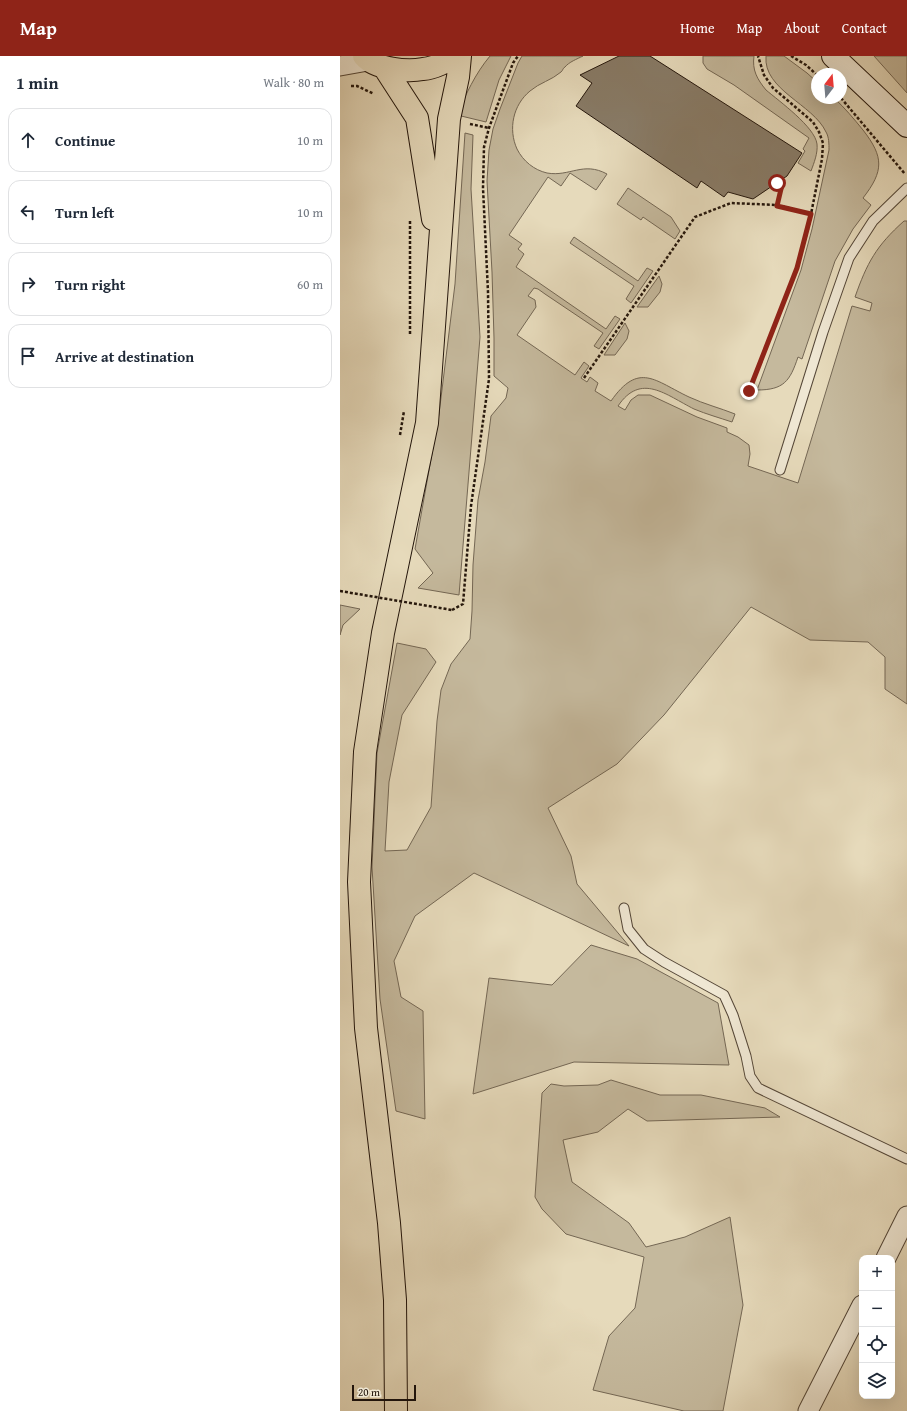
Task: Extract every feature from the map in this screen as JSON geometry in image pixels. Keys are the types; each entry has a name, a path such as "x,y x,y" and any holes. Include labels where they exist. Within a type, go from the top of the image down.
{"highway":[{"path":"372,61 403,70 424,70 443,64 455,56"},
{"path":"396,1411 395,1300 389,1223 366,1028 359,882 364,752 383,633 427,423 449,119 458,77 460,56"},
{"path":"372,61 418,118 438,258"}],"main road":[{"path":"833,56 907,126"}],"street":[{"path":"340,66 372,61"},
{"path":"888,1255 907,1216"},
{"path":"808,1411 859,1311"}],"lane":[{"path":"780,470 823,332 849,258 873,221 907,188"},
{"path":"624,908 628,928 644,949 664,962 724,995 740,1036 750,1076 758,1088 907,1158"}],"path":[{"path":"340,591 452,610 463,604 471,506 489,379 488,292 483,188 484,148 489,128 513,63 518,56"},
{"path":"749,391 797,268 811,214 822,159 823,143 813,122 774,88 764,76 758,56"},
{"path":"792,56 811,70"},
{"path":"846,104 907,176"},
{"path":"777,183 781,189 777,206"},
{"path":"584,378 695,217 731,203 777,206 811,214"}],"shaded area":[{"path":"490,56 511,56 499,80 486,122 457,115 475,77"},
{"path":"522,56 583,56 573,61 557,75 534,88 520,103 516,110 513,126 514,141 519,153 533,167 542,172 555,174 591,169 607,174 596,190 570,173 561,186 548,177 509,235 522,244 518,249 524,254 516,267 606,329 615,316 620,319 599,349 594,346 603,333 538,289 534,288 528,296 535,300 536,307 517,335 575,375 584,362 589,366 581,378 587,382 590,377 598,383 595,391 611,401 630,381 639,378 648,378 695,399 735,414 732,422 694,409 664,393 645,388 636,390 627,396 618,406 625,410 631,400 638,395 650,395 697,417 727,428 727,432 738,437 749,445 750,454 748,466 798,483 852,306 870,311 872,303 855,297 864,274 879,247 894,230 904,221 907,221 907,704 885,689 885,657 868,642 810,640 751,607 664,715 617,764 548,808 571,856 577,884 629,946 474,873 415,916 394,961 401,997 423,1011 425,1119 396,1111 380,999 372,867 377,753 397,643 426,649 436,662 402,715 389,782 385,851 407,850 431,807 437,721 441,690 451,664 470,639 473,565 478,500 491,416 506,398 508,388 494,376 492,272 487,181 489,150 493,129"},
{"path":"703,56 754,56 755,70 758,78 766,90 803,122 815,137 817,151 811,171 798,163 805,151 803,149 809,138 734,85 707,69 703,63"},
{"path":"766,56 784,56 807,73 811,77 811,104 840,104 870,140 878,156 879,164 875,180 863,198 871,205 853,229 835,261 802,359 798,357 789,378 780,386 766,390 757,390 801,270 812,229 829,150 828,136 820,122 780,88 772,78 767,68"},
{"path":"874,56 907,56 907,93"},
{"path":"465,133 473,135 471,189 480,337 459,595 418,588 433,573 415,549 439,414 455,284"},
{"path":"628,188 671,217 680,231 675,239 643,217 641,220 617,204"},
{"path":"574,237 638,281 647,268 653,271 631,303 626,299 634,286 570,243"},
{"path":"659,276 662,284 660,292 648,307 637,307"},
{"path":"625,323 629,331 627,339 615,355 604,355"},
{"path":"340,605 360,609 343,625 340,635"},
{"path":"591,945 637,959 718,1003 729,1065 574,1062 473,1094 489,978 552,985"},
{"path":"611,1080 660,1095 701,1095 765,1108 780,1117 647,1121 628,1109 598,1132 563,1140 572,1182 629,1223 646,1247 685,1237 730,1217 743,1305 723,1411 684,1411 593,1390 609,1336 635,1308 644,1257 566,1234 542,1209 535,1197 542,1093 551,1084 564,1086 598,1085"}],"building":[{"path":"619,56 650,56 802,153 787,176 753,199 728,192 724,197 701,181 697,188 576,106 592,83 580,75"}],"route":[{"path":"749,391 797,268 811,214 777,206 781,189 777,183"}]}
